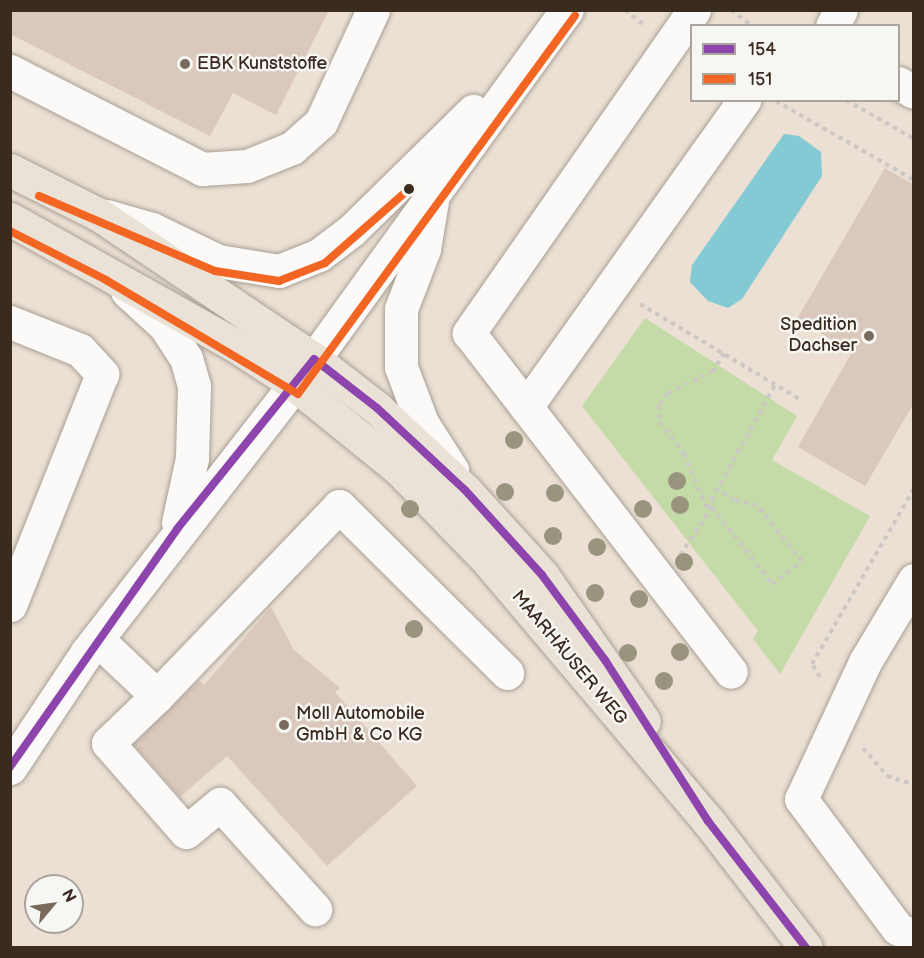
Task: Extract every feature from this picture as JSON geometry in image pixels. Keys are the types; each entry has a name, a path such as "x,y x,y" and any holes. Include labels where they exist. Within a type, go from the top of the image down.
{"main road":[{"name":"MAARHÄUSER WEG","path":"10,170 98,213 314,359 377,408 465,490 542,575 605,660 708,821"},
{"name":"MAARHÄUSER WEG","path":"10,219 111,271 294,384 399,469 489,562 708,821 806,948"}],"street":[{"path":"10,71 202,169 247,166 292,148 321,122 373,10"},
{"path":"10,768 97,639 177,529 314,359 536,48 567,10"},
{"path":"833,24 841,10"},
{"path":"689,24 469,333 731,672"},
{"path":"98,213 246,269 279,271 309,259 352,230 536,48"},
{"path":"900,84 914,92"},
{"path":"526,407 743,102"},
{"path":"433,193 424,249 400,309 401,367 422,423 465,490"},
{"path":"111,271 165,326 186,358 194,386 192,458 177,529"},
{"path":"10,322 80,350 102,374 10,605"},
{"path":"315,909 220,804 186,832 108,742 157,696 339,506 507,673"},
{"path":"914,580 865,662 801,799 897,928 914,938"},
{"path":"97,639 157,696"}],"path":[{"path":"731,10 749,24"},
{"path":"779,102 914,180"},
{"path":"849,102 914,139"},
{"path":"611,287 801,400"},
{"path":"712,507 707,508 684,454 660,422 659,405 668,393 712,371 724,353"},
{"path":"655,574 690,548 775,385"},
{"path":"712,507 772,584 802,561 757,505 734,500 719,489"},
{"path":"812,664 914,489"}],"green space":[{"path":"645,318 797,416 772,460 870,516 780,674 753,639 758,631 582,406"}],"water":[{"path":"784,134 799,136 821,152 822,176 742,299 728,308 708,301 690,282 692,265"}],"building":[{"name":"EBK Kunststoffe","path":"10,10 329,10 276,115 233,93 210,136 10,34"},
{"name":"Spedition Dachser","path":"885,168 914,185 914,403 865,486 798,447 852,352 797,319"},
{"name":"Moll Automobile GmbH & Co KG","path":"271,607 294,650 340,688 335,692 417,786 327,866 227,756 180,797 134,744 199,680 204,685"}],"transit line":[{"name":"151","path":"10,231 106,280 298,394 575,16"},
{"name":"151","path":"39,196 215,271 279,281 325,263 409,189"},
{"name":"154","path":"10,767 177,529 314,359 377,408 465,490 542,575 605,660 708,821 806,948"}],"place":[{"name":"EBK Kunststoffe","path":"185,64"},
{"name":"Spedition Dachser","path":"869,336"},
{"name":"Moll Automobile GmbH & Co KG","path":"284,725"}]}
